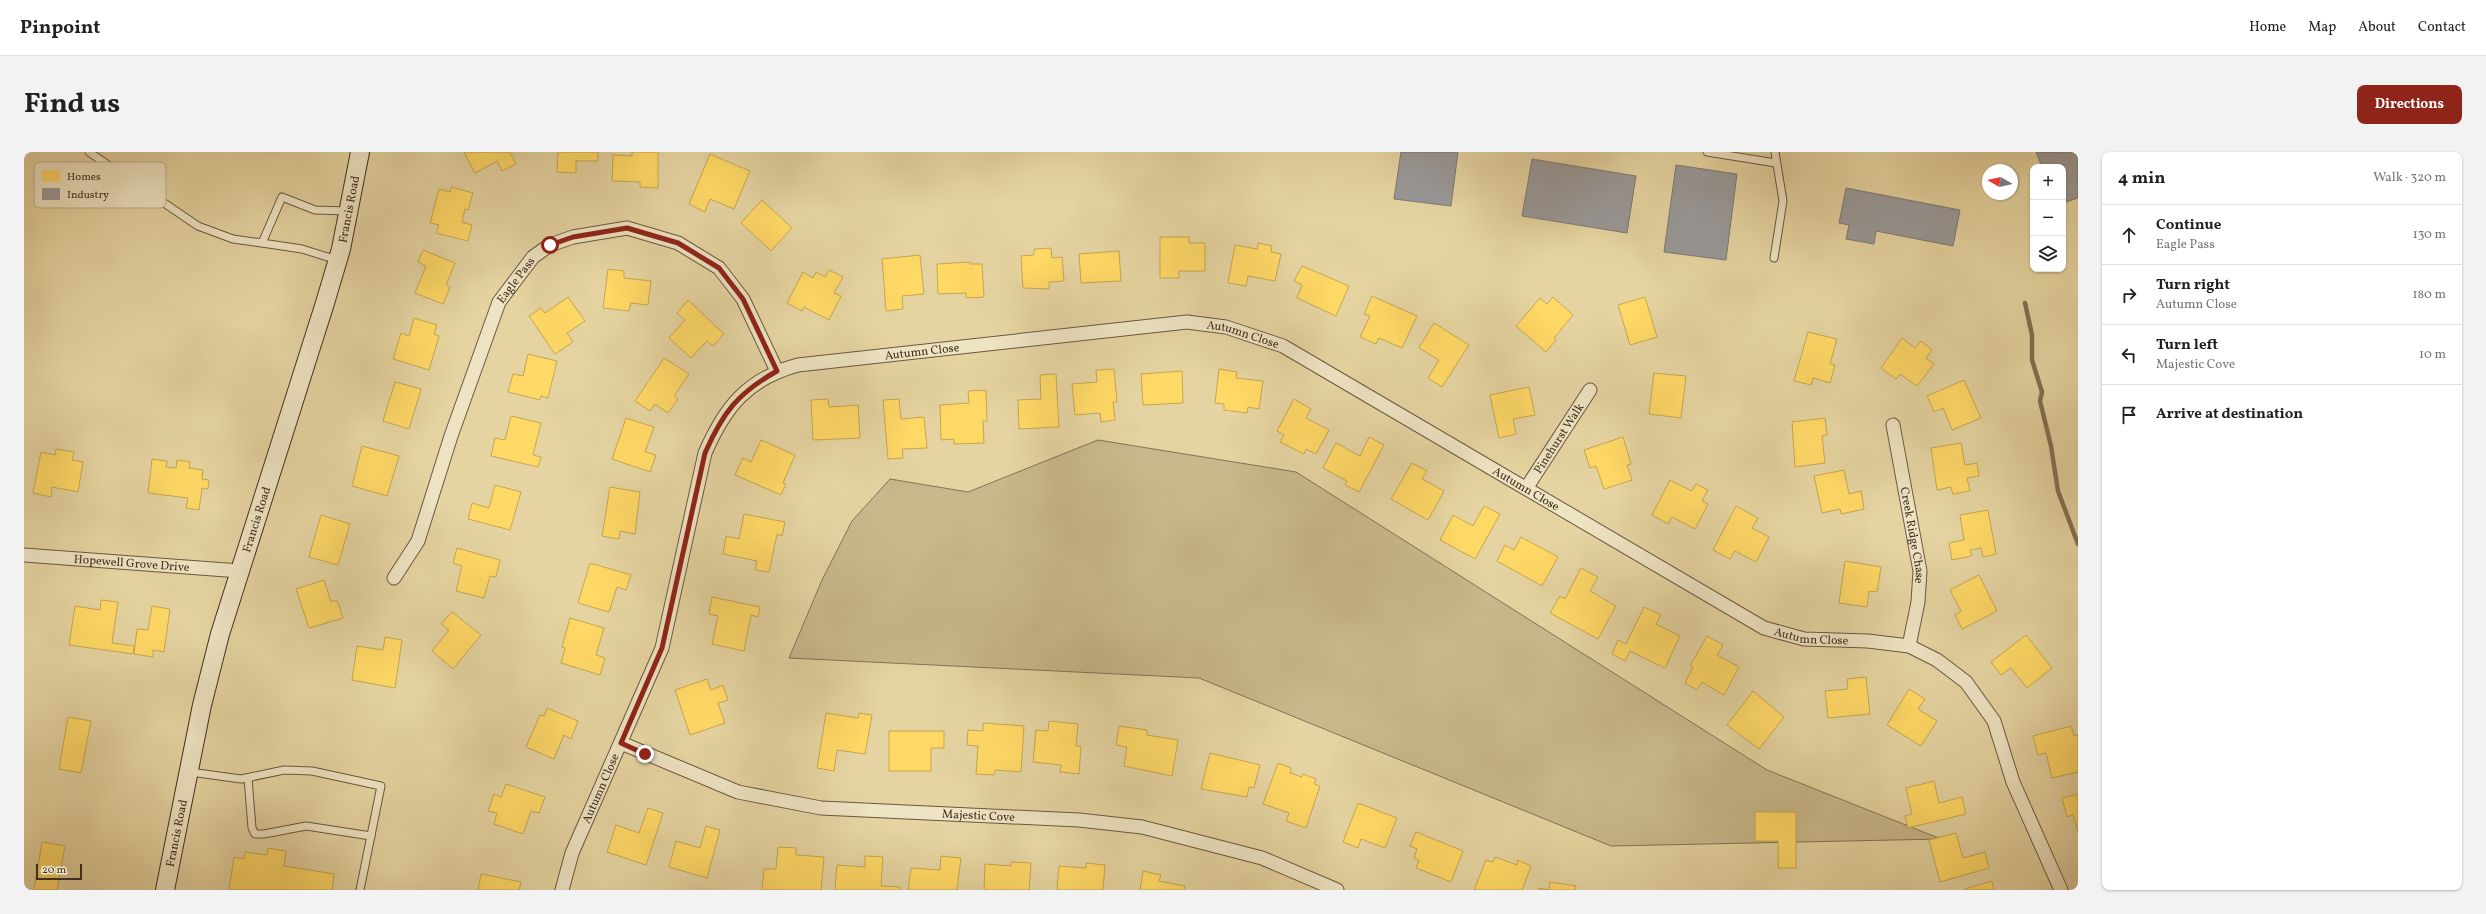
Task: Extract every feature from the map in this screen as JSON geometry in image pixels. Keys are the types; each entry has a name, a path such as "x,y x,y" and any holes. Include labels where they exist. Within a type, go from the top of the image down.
{"street":[{"name":"Francis Road","path":"165,890 188,772 220,634 337,260 360,152"},
{"name":"Eagle Pass","path":"394,578 418,541 452,436 500,302 533,257 550,245 573,237 627,228 678,243 719,268 743,299 777,371"},
{"name":"Autumn Close","path":"562,890 572,853 662,648 705,453 717,424 742,394 777,371 798,365 1188,322 1226,326 1283,346 1528,487 1764,628 1804,639 1868,641 1909,646 1937,660 1966,682 1994,721 2013,782 2061,890"},
{"name":"Pinehurst Walk","path":"1528,487 1590,390"},
{"name":"Creek Ridge Chase","path":"1893,425 1920,571 1918,602 1909,646"},
{"name":"Hopewell Grove Drive","path":"24,555 240,571"},
{"name":"Majestic Cove","path":"621,743 664,762 745,793 821,808 1079,820 1142,827 1262,858 1337,890"}],"lane":[{"path":"89,152 104,162"},
{"path":"1707,152 1776,163"},
{"path":"1774,258 1784,201 1775,152"},
{"path":"262,244 282,197 315,210 348,211"},
{"path":"166,204 198,226 232,239 302,249 337,260"},
{"path":"188,772 240,779 284,770 312,771 381,786 360,890"},
{"path":"248,778 252,828 255,834 264,834 306,826 371,836"}],"shaded area":[{"path":"1098,440 1296,472 1767,770 1941,839 1611,846 1199,678 789,658 822,580 852,521 890,479 968,492"}],"building: Homes":[{"path":"464,152 510,152 516,164 502,171 497,161 475,173"},
{"path":"558,152 598,152 598,161 576,161 576,173 557,172"},
{"path":"632,152 658,152 658,188 640,187 640,182 612,181 613,155 632,156"},
{"path":"710,154 750,171 734,209 710,199 705,212 689,204"},
{"path":"451,187 473,193 468,210 465,209 462,222 472,225 468,241 436,233 439,225 430,223 439,189 450,192"},
{"path":"762,200 792,228 771,251 741,223"},
{"path":"1160,237 1189,237 1189,243 1205,243 1205,271 1179,271 1179,278 1160,278"},
{"path":"1258,243 1272,246 1271,252 1281,254 1275,281 1248,276 1246,286 1228,283 1235,245 1257,249"},
{"path":"1051,248 1052,258 1062,257 1064,281 1049,282 1049,289 1023,288 1021,256 1034,255 1034,249"},
{"path":"423,250 455,263 446,285 450,287 443,304 415,293 426,266 418,262"},
{"path":"1119,251 1121,281 1081,283 1079,254"},
{"path":"920,255 924,294 902,296 903,309 886,311 882,259"},
{"path":"970,262 970,264 982,264 984,297 966,298 966,293 938,294 937,264"},
{"path":"1302,266 1349,286 1336,316 1297,298 1302,285 1294,281"},
{"path":"608,269 624,271 624,278 651,281 648,305 631,303 629,311 603,308"},
{"path":"829,270 843,277 834,293 841,296 829,320 804,307 802,311 787,303 803,272 813,278 816,272 825,277"},
{"path":"1372,296 1417,316 1402,348 1379,338 1376,344 1360,337 1370,316 1364,314"},
{"path":"568,297 585,321 567,333 573,342 555,354 529,316 541,308 545,313"},
{"path":"1553,297 1573,315 1554,338 1556,340 1546,352 1516,326 1540,298 1547,304"},
{"path":"1645,297 1657,337 1630,345 1618,305"},
{"path":"688,300 724,334 713,346 707,341 691,358 669,338 685,320 677,313"},
{"path":"414,318 437,325 434,334 439,336 429,370 393,359 401,333 409,336"},
{"path":"1434,323 1469,345 1442,387 1428,378 1439,360 1419,348"},
{"path":"1808,332 1837,339 1830,364 1835,365 1830,383 1813,378 1811,385 1794,381"},
{"path":"1902,338 1915,348 1921,341 1932,350 1926,358 1934,364 1917,386 1900,374 1896,379 1881,368"},
{"path":"528,354 557,361 548,398 541,396 540,400 508,392 513,374 523,376"},
{"path":"664,358 689,374 674,396 678,399 668,413 655,404 650,411 635,401"},
{"path":"1114,369 1117,402 1113,402 1115,420 1101,422 1100,413 1075,415 1072,384 1097,382 1096,370"},
{"path":"1219,369 1237,372 1236,378 1263,381 1259,409 1248,407 1247,413 1224,410 1224,404 1215,403"},
{"path":"1182,371 1183,403 1143,405 1141,374"},
{"path":"1654,373 1686,376 1681,418 1649,414"},
{"path":"1056,374 1059,427 1019,429 1018,400 1041,399 1040,375"},
{"path":"1964,380 1981,418 1952,430 1943,408 1934,412 1927,396"},
{"path":"395,382 421,389 409,429 383,421"},
{"path":"1529,387 1535,415 1513,419 1516,434 1499,438 1490,395"},
{"path":"986,390 987,421 983,421 984,443 954,444 954,439 941,440 940,405 969,403 968,391"},
{"path":"828,399 829,407 858,405 860,438 813,440 811,400"},
{"path":"899,399 901,419 924,417 927,448 902,449 903,458 888,459 883,400"},
{"path":"1294,399 1311,409 1306,418 1329,430 1316,454 1306,449 1304,454 1280,442 1284,435 1277,431"},
{"path":"511,416 541,423 533,455 541,457 538,467 491,456 495,438 505,440"},
{"path":"626,418 654,427 645,452 656,455 650,472 612,459"},
{"path":"1825,418 1827,435 1822,436 1825,463 1795,467 1792,422"},
{"path":"1369,437 1384,445 1359,492 1345,485 1347,481 1323,468 1336,443 1360,456"},
{"path":"1623,437 1631,464 1627,465 1632,480 1604,489 1596,466 1590,468 1584,450"},
{"path":"761,440 795,455 783,483 786,484 781,495 735,475 743,458 751,462"},
{"path":"1961,443 1965,465 1977,463 1979,476 1967,478 1970,491 1953,494 1951,487 1937,490 1931,448"},
{"path":"362,446 399,456 387,496 352,486"},
{"path":"56,449 74,452 72,460 83,462 78,492 52,487 51,497 33,493 41,452 55,455"},
{"path":"152,459 167,461 166,467 176,468 177,460 190,462 189,468 203,470 202,479 209,480 208,489 202,488 199,510 186,508 188,498 148,493"},
{"path":"1412,463 1427,471 1422,479 1444,491 1428,520 1391,499"},
{"path":"1844,470 1849,494 1861,491 1864,509 1841,514 1840,509 1822,513 1814,476"},
{"path":"1670,480 1692,491 1696,484 1708,490 1702,501 1708,504 1695,529 1672,517 1668,524 1652,515"},
{"path":"495,485 521,492 510,530 468,519 472,503 489,508"},
{"path":"610,487 640,492 635,534 620,531 619,539 602,536"},
{"path":"1484,506 1500,514 1475,559 1440,540 1453,515 1473,526"},
{"path":"1736,506 1758,518 1752,528 1769,537 1756,562 1735,551 1730,559 1713,550"},
{"path":"1988,510 1996,554 1983,557 1981,548 1970,550 1972,556 1952,560 1949,543 1964,540 1960,515"},
{"path":"744,514 785,522 782,536 777,534 769,572 755,570 757,561 723,554 726,536 739,539"},
{"path":"321,515 350,524 338,565 309,557"},
{"path":"1521,537 1558,557 1542,586 1497,561 1505,545 1514,550"},
{"path":"457,548 500,560 496,577 490,576 484,598 456,591 462,566 453,563"},
{"path":"1845,561 1881,567 1877,592 1869,591 1867,607 1839,603"},
{"path":"590,563 631,575 626,590 617,587 609,612 578,603"},
{"path":"1581,568 1598,577 1590,591 1616,606 1598,639 1550,613 1560,596 1565,599"},
{"path":"1979,575 1997,611 1962,629 1955,615 1961,611 1950,590"},
{"path":"324,580 331,602 337,600 343,618 309,628 296,589"},
{"path":"712,597 760,607 758,617 751,615 744,651 712,644 718,616 709,614"},
{"path":"101,600 118,602 112,643 134,646 133,654 69,645 75,606 100,610"},
{"path":"152,606 170,609 164,652 153,650 153,657 134,654 137,629 148,630"},
{"path":"1644,607 1661,615 1656,624 1680,636 1665,668 1630,651 1625,661 1612,654 1618,640 1626,644"},
{"path":"452,612 481,635 453,669 432,651 449,630 441,624"},
{"path":"570,618 604,628 596,655 605,658 600,675 561,663 565,648 562,647"},
{"path":"2026,635 2052,668 2027,688 2011,668 2001,675 1991,662"},
{"path":"1707,636 1723,645 1717,655 1739,667 1724,695 1702,682 1697,690 1685,683 1693,667 1690,666"},
{"path":"385,637 402,640 395,688 352,680 357,646 383,650"},
{"path":"1866,677 1870,714 1828,718 1825,691 1848,689 1847,679"},
{"path":"707,679 711,690 723,685 728,700 718,703 725,723 690,735 675,690"},
{"path":"1909,689 1925,699 1918,709 1937,721 1921,746 1887,725"},
{"path":"1753,691 1784,717 1759,749 1727,725"},
{"path":"547,708 578,721 571,739 564,735 554,759 526,747 540,715 544,716"},
{"path":"826,713 858,718 859,713 872,715 865,754 837,750 834,771 817,768"},
{"path":"68,717 91,721 81,773 59,769"},
{"path":"1049,721 1078,724 1076,746 1081,746 1079,774 1060,772 1061,765 1033,762 1036,730 1048,731"},
{"path":"983,723 1024,726 1021,772 995,770 994,775 976,774 978,746 967,745 968,730 983,731"},
{"path":"1119,726 1147,730 1147,735 1178,740 1172,776 1124,766 1127,747 1116,745"},
{"path":"2071,726 2074,736 2078,735 2078,772 2052,778 2046,753 2038,755 2033,736"},
{"path":"889,731 944,731 944,748 931,748 931,771 889,771"},
{"path":"1210,753 1260,765 1254,788 1249,787 1247,797 1201,789"},
{"path":"1278,763 1291,768 1290,773 1302,777 1303,774 1316,779 1314,784 1320,786 1306,828 1286,821 1289,813 1263,804"},
{"path":"1934,781 1939,803 1962,797 1966,814 1908,828 1905,816 1912,814 1906,788"},
{"path":"506,784 545,797 539,813 531,811 523,834 494,824 497,813 488,811 494,794 501,797"},
{"path":"2078,794 2078,832 2073,815 2067,817 2062,798"},
{"path":"1358,803 1397,818 1385,848 1361,839 1358,848 1343,842"},
{"path":"648,808 663,813 646,865 607,852 616,825 639,833"},
{"path":"1755,812 1796,812 1796,868 1778,868 1778,841 1755,841"},
{"path":"706,826 720,830 707,878 669,867 676,841 700,848"},
{"path":"1416,832 1463,851 1451,882 1416,868 1419,860 1414,858 1417,849 1410,846"},
{"path":"1956,833 1963,858 1985,852 1989,868 1940,882 1929,840"},
{"path":"42,842 65,846 57,890 34,890"},
{"path":"778,847 796,848 796,855 824,857 821,890 762,890 764,869 776,869"},
{"path":"268,848 286,851 284,866 334,874 332,890 229,890 234,857 244,859 245,852 267,855"},
{"path":"865,856 883,857 881,886 900,887 900,890 835,890 837,865 865,867"},
{"path":"941,856 961,858 957,890 908,890 911,868 940,870"},
{"path":"1495,857 1517,865 1518,860 1531,866 1522,890 1474,890 1486,860 1493,862"},
{"path":"1011,862 1031,863 1029,890 984,890 985,864 1011,866"},
{"path":"1086,863 1105,865 1103,890 1057,890 1059,866 1086,868"},
{"path":"1143,871 1161,875 1159,881 1185,886 1184,890 1140,890"},
{"path":"481,874 521,882 519,890 478,890"},
{"path":"1992,881 1994,890 1965,890 1965,889"},
{"path":"1550,882 1576,886 1575,890 1549,890"},
{"path":"1539,888 1549,890 1538,890"}],"building: Industry":[{"path":"1401,152 1458,152 1451,206 1394,199"},
{"path":"2036,152 2078,152 2078,198 2066,202 2066,164 2041,164"},
{"path":"1532,159 1636,176 1627,233 1522,216"},
{"path":"1676,165 1737,174 1726,260 1664,252"},
{"path":"1846,188 1960,210 1953,246 1876,231 1874,244 1846,239 1849,225 1839,223"}],"waterway":[{"path":"2025,303 2032,335 2032,360 2042,392 2040,401 2051,446 2058,491 2078,544"}],"route":[{"path":"550,245 573,237 627,228 678,243 719,268 743,299 777,371 742,394 717,424 705,453 684,542 662,648 621,743 645,754"}]}
